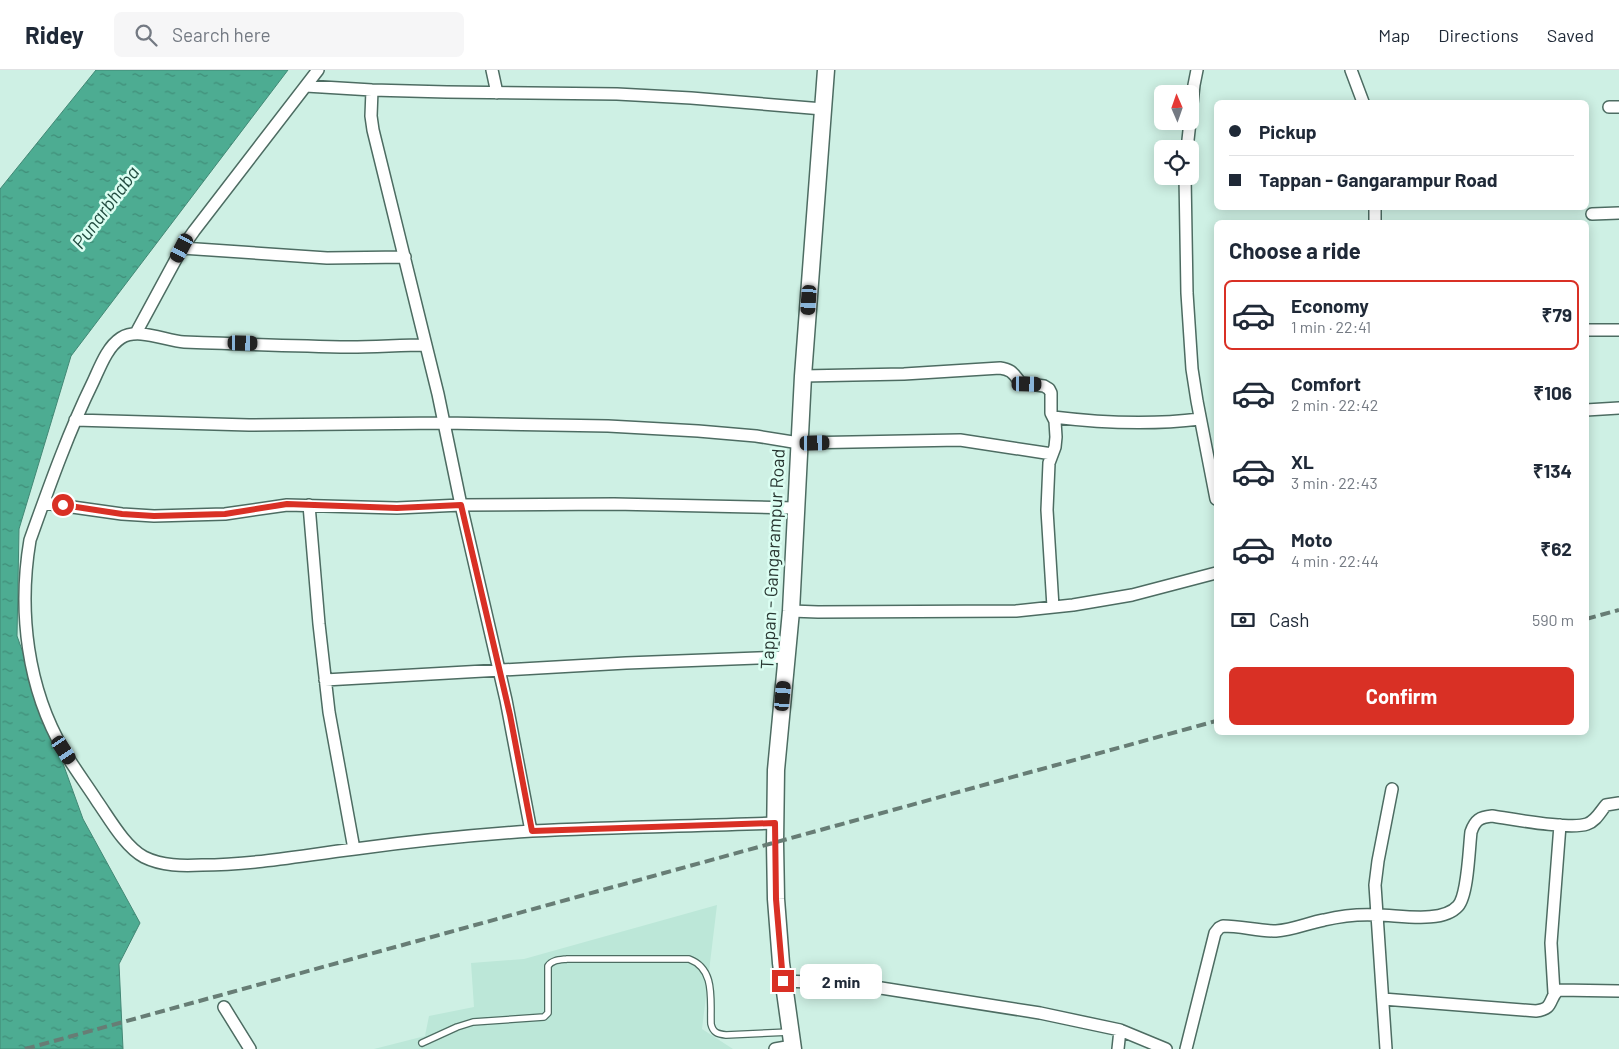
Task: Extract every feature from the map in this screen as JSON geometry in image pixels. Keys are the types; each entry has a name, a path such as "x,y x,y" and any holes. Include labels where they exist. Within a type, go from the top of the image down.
{"main road":[{"name":"Tappan - Gangarampur Road","path":"791,1042 783,981 776,899 776,770 791,611 798,443 826,70"}],"street":[{"path":"136,334 182,248 318,70"},
{"path":"492,70 496,93"},
{"path":"1188,140 1197,70"},
{"path":"1351,70 1362,100"},
{"path":"306,86 372,90 654,95 823,109"},
{"path":"372,90 371,116 373,130 444,423 513,731 532,831"},
{"path":"1185,185 1187,293 1192,369 1214,489"},
{"path":"1592,214 1619,213"},
{"path":"182,248 327,258 405,257"},
{"path":"1589,330 1619,330"},
{"path":"426,344 352,347 204,342 179,341 146,334 136,334 123,336 111,349 100,366 75,420 30,540 25,600 26,635 37,685 50,722 64,750 115,828 128,844 142,856 177,866 224,865 354,849 532,831 775,823"},
{"path":"803,376 904,374 986,368 1008,369 1015,374 1021,383 1044,386 1049,389 1052,393 1051,413 1055,422 1056,437 1049,463 1047,510 1054,607"},
{"path":"1589,410 1619,408"},
{"path":"1053,417 1085,421 1143,424 1200,419"},
{"path":"75,420 249,424 444,423 656,428 756,436 798,443 960,440 1052,454"},
{"path":"44,502 122,514 154,516 244,512 287,504 397,508 461,505 614,504 795,508"},
{"path":"310,506 325,680 354,849"},
{"path":"791,611 1016,611 1132,595 1214,574"},
{"path":"325,680 786,657"},
{"path":"1386,1049 1375,885 1392,789"},
{"path":"1186,1049 1212,943 1219,928 1233,926 1259,930 1277,930 1340,917 1377,915 1427,917 1445,915 1458,906 1464,895 1471,832 1474,823 1481,817 1492,816 1560,825 1586,825 1594,820 1606,805 1619,802"},
{"path":"1383,999 1536,1011 1549,1007 1554,993 1551,943 1560,825"},
{"path":"783,981 890,990 1020,1009 1120,1030 1166,1049"},
{"path":"1554,993 1564,989 1619,991"},
{"path":"224,1006 250,1049"},
{"path":"1118,1049 1120,1030"},
{"path":"775,1049 791,1042"}],"lane":[{"path":"422,1043 473,1022 544,1017 548,1013 548,966 550,962 567,959 688,959 698,962 708,976 711,1024 716,1034 791,1042"}],"shaded area":[{"path":"717,905 702,1029 733,1049 374,1049 425,1036 429,1016 474,1007 471,963 524,959"}],"water":[{"name":"Punarbhaba","path":"96,70 288,70 71,356 19,529 17,636 83,819 140,923 119,964 123,1049 0,1049 0,189"}],"railway":[{"path":"1589,618 1619,610"},
{"path":"25,1049 1214,722"}],"route":[{"path":"63,505 122,514 154,516 225,514 287,504 350,508 461,505 510,715 532,831 775,823 776,899 783,981"}]}
